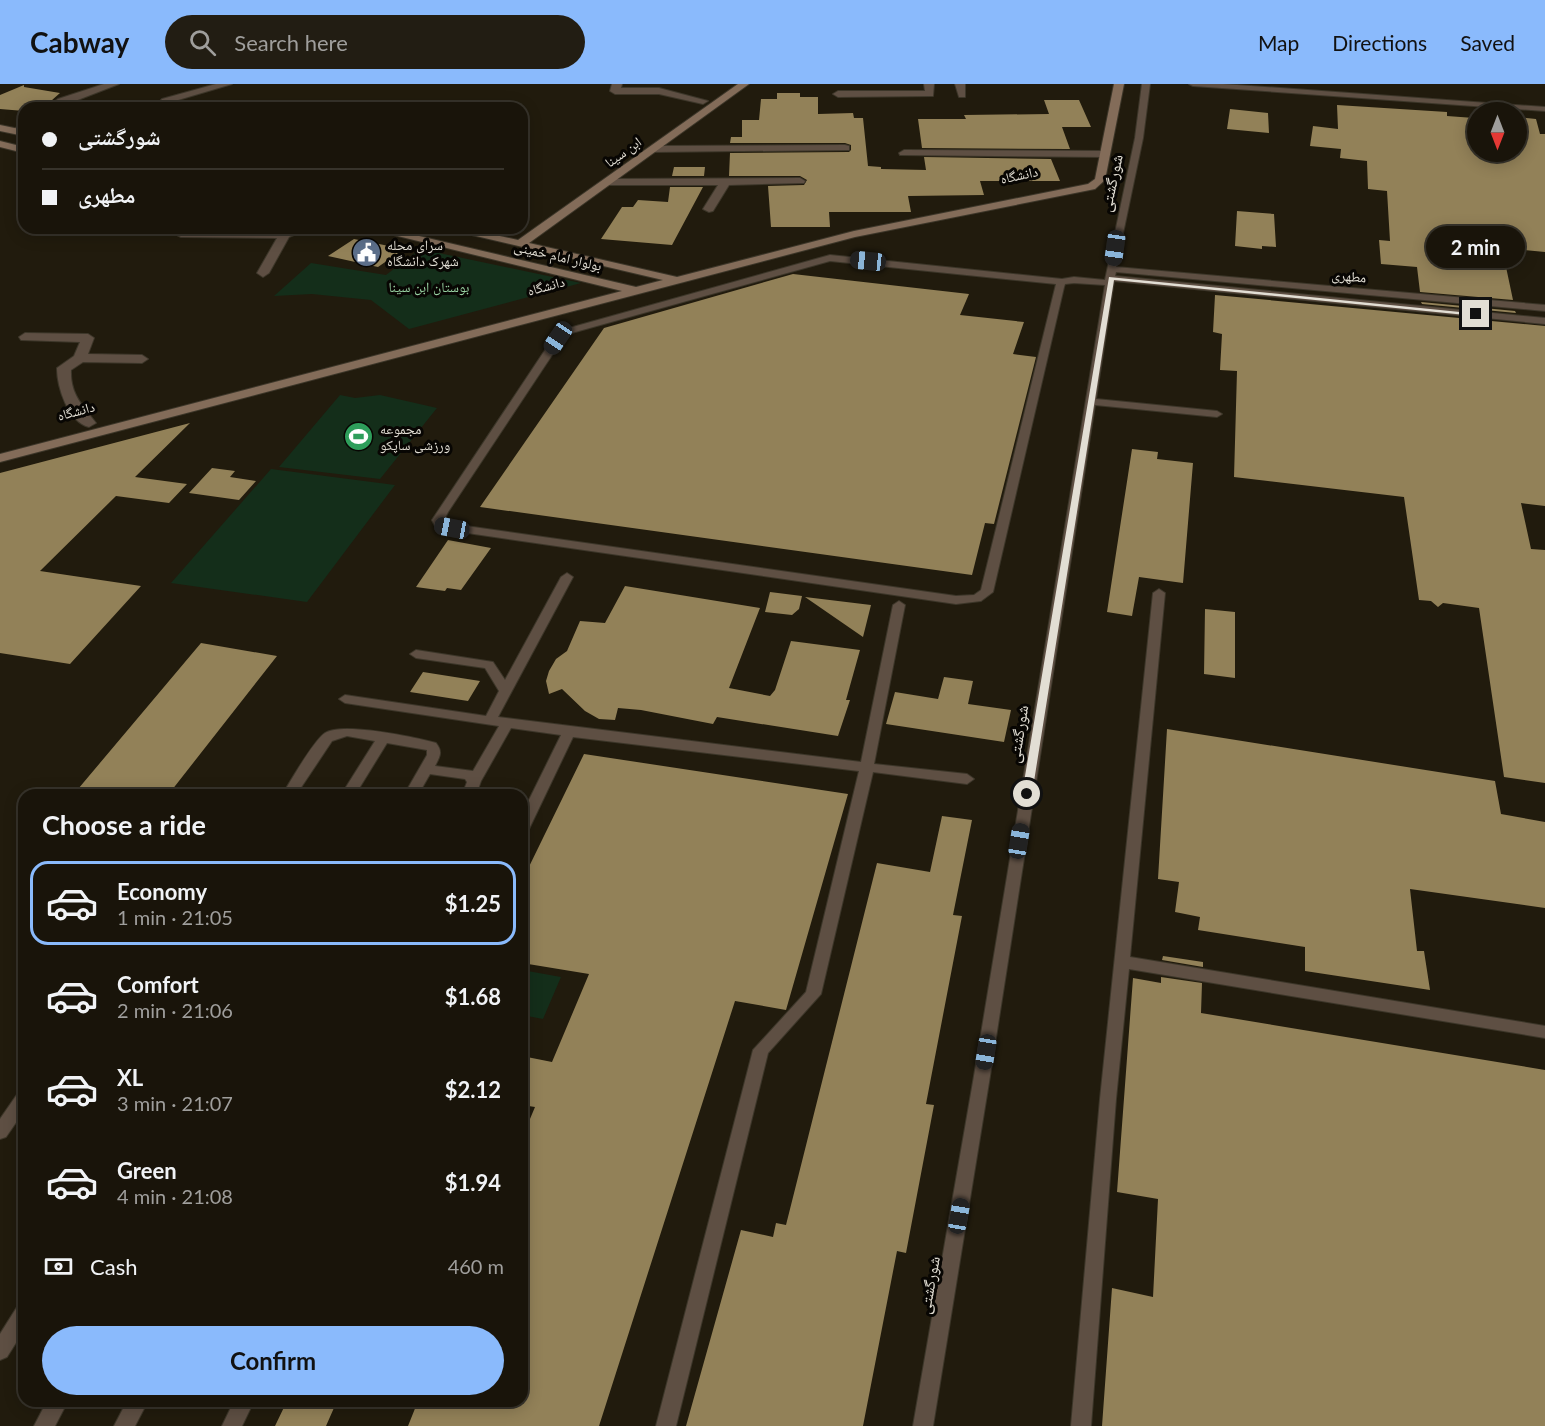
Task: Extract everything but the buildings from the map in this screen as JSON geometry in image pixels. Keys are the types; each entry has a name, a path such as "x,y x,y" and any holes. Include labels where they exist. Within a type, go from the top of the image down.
{"street":[{"path":"60,102 114,84"},
{"path":"164,102 227,84"},
{"path":"616,84 615,91 659,91 703,101"},
{"name":"ابن سینا","path":"528,224 728,84"},
{"name":"ابن سینا","path":"520,244 744,84"},
{"path":"838,94 930,94 929,84"},
{"path":"960,84 962,95"},
{"path":"1102,168 1119,84"},
{"path":"0,128 18,130"},
{"path":"0,144 18,148"},
{"path":"653,149 845,148"},
{"path":"904,153 1105,154"},
{"name":"دانشگاه","path":"0,458 674,279 854,234 1099,183 1102,168"},
{"name":"دانشگاه","path":"0,446 613,284 837,229 1078,178 1102,168"},
{"path":"606,182 800,181"},
{"path":"709,210 725,182"},
{"path":"181,234 285,235"},
{"name":"بولوار امام خمینی","path":"397,234 633,290"},
{"name":"بولوار امام خمینی","path":"476,234 674,279"},
{"name":"ابن سینا","path":"503,240 512,234"},
{"path":"262,273 285,235"},
{"path":"25,338 88,338 80,358"},
{"path":"90,423 72,403 62,387 64,368 80,358 142,359"}],"lane":[{"name":"شورگشتی","path":"923,1426 982,1076 1090,402 1111,277 1139,138 1146,84"},
{"path":"1193,84 1545,109"},
{"path":"1062,282 987,592 977,598 956,600 440,526 438,520 442,512 558,338 565,332 830,258 1062,282 1111,277"},
{"name":"مطهری","path":"1111,277 1150,271 1545,308"},
{"name":"مطهری","path":"1111,277 1545,321"},
{"path":"1090,402 1217,414"},
{"path":"490,720 567,577"},
{"path":"1081,1426 1122,962 1159,593"},
{"path":"666,1426 761,1050 813,994 867,768 899,605"},
{"path":"416,654 489,664 506,692"},
{"path":"345,699 569,732 968,779"},
{"path":"471,789 507,723"},
{"path":"293,789 327,738 342,731 431,746 435,750 434,755 414,789"},
{"path":"528,817 569,732"},
{"path":"352,789 383,738"},
{"path":"426,769 469,775 474,781"},
{"path":"1122,962 1545,1032"},
{"path":"0,1132 18,1106"},
{"path":"0,1351 18,1322"},
{"path":"44,1426 55,1407"},
{"path":"124,1426 135,1407"},
{"path":"232,1426 241,1407"}],"green space":[{"name":"بوستان ابن سینا","path":"420,249 581,283 409,329 371,300 312,294 274,296 311,263 386,275"},
{"name":"مجموعه ورزشی ساپکو","path":"340,395 355,398 380,395 437,408 380,479 279,467"},
{"path":"271,469 395,485 307,602 171,583"},
{"path":"528,971 561,977 543,1019 528,1016"}],"place":[{"name":"سرای محله شهرک دانشگاه","path":"366,253"},
{"name":"مجموعه ورزشی ساپکو","path":"359,437"}],"route":[{"path":"1027,794 1111,278 1476,314"}]}
